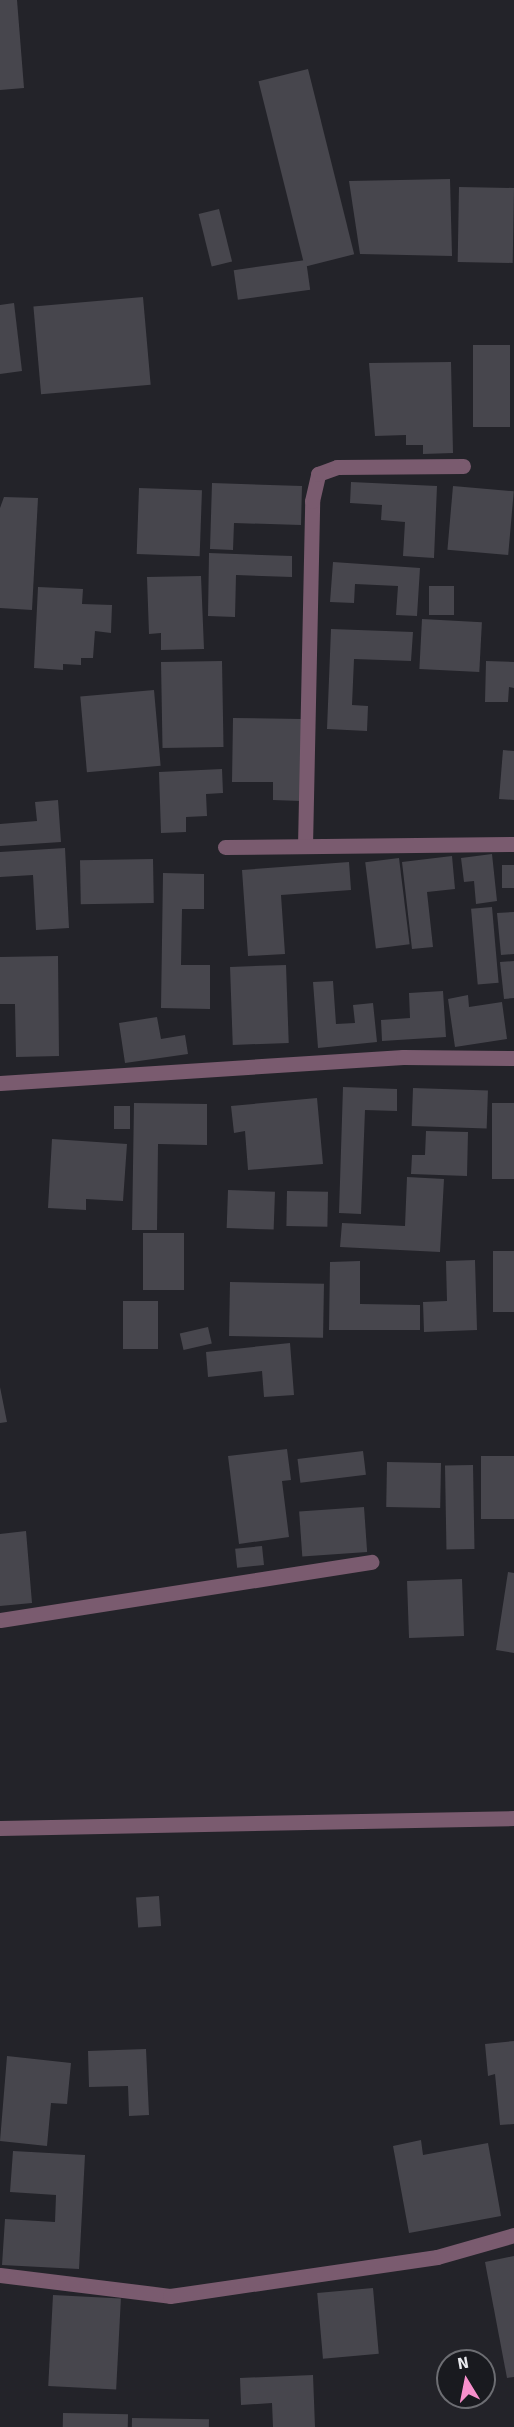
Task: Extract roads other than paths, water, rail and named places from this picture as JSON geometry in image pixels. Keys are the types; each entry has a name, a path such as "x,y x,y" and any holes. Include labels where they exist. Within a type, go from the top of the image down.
{"street":[{"path":"305,846 312,501 318,474 337,467 463,466"},
{"path":"225,847 514,844"},
{"path":"0,1083 403,1057 514,1058"},
{"path":"0,1620 371,1562"},
{"path":"0,1828 514,1818"},
{"path":"0,2275 170,2296 437,2257 514,2235"}]}
